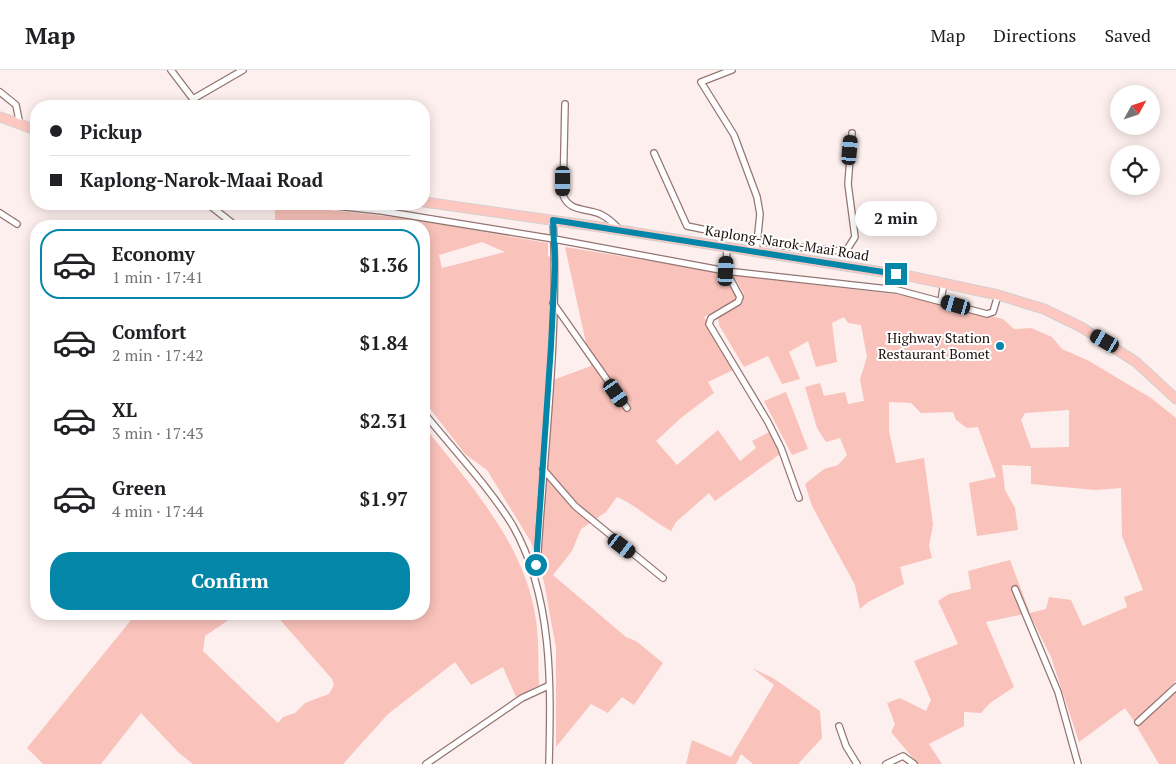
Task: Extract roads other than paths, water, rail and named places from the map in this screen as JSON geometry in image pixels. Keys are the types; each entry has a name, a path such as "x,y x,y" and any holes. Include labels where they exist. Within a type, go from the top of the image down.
{"highway":[{"path":"0,117 30,128"},
{"name":"Kaplong-Narok-Maai Road","path":"430,203 620,230 944,282 998,295 1044,309 1081,327 1136,362 1176,399"}],"street":[{"path":"171,70 193,99 243,70"},
{"path":"732,70 702,80 701,84 740,147 757,197 760,214 756,252"},
{"path":"0,92 16,105 20,125"},
{"path":"565,104 563,195 566,203 574,208 599,214 610,219 620,230"},
{"path":"654,153 687,226 757,240 840,251 848,248 855,237 848,184 852,133"},
{"path":"216,210 228,220"},
{"path":"373,210 554,239 726,271 878,288 991,314 998,295"},
{"path":"0,214 16,224"},
{"path":"534,578 538,552 553,303 553,220"},
{"path":"727,248 726,271 740,297 738,302 711,318 709,324 768,422 781,448 799,498"},
{"path":"941,301 944,282"},
{"path":"553,303 627,408"},
{"path":"430,420 502,510 520,541 534,578 546,638 550,701 549,764"},
{"path":"543,469 574,506 663,578"},
{"path":"1016,588 1058,692 1078,764"},
{"path":"426,764 522,698 548,686"},
{"path":"1138,722 1176,687"},
{"path":"839,726 846,746 857,764"},
{"path":"886,764 903,756 914,764"}],"place":[{"name":"Highway Station Restaurant Bomet","path":"1000,346"}]}
